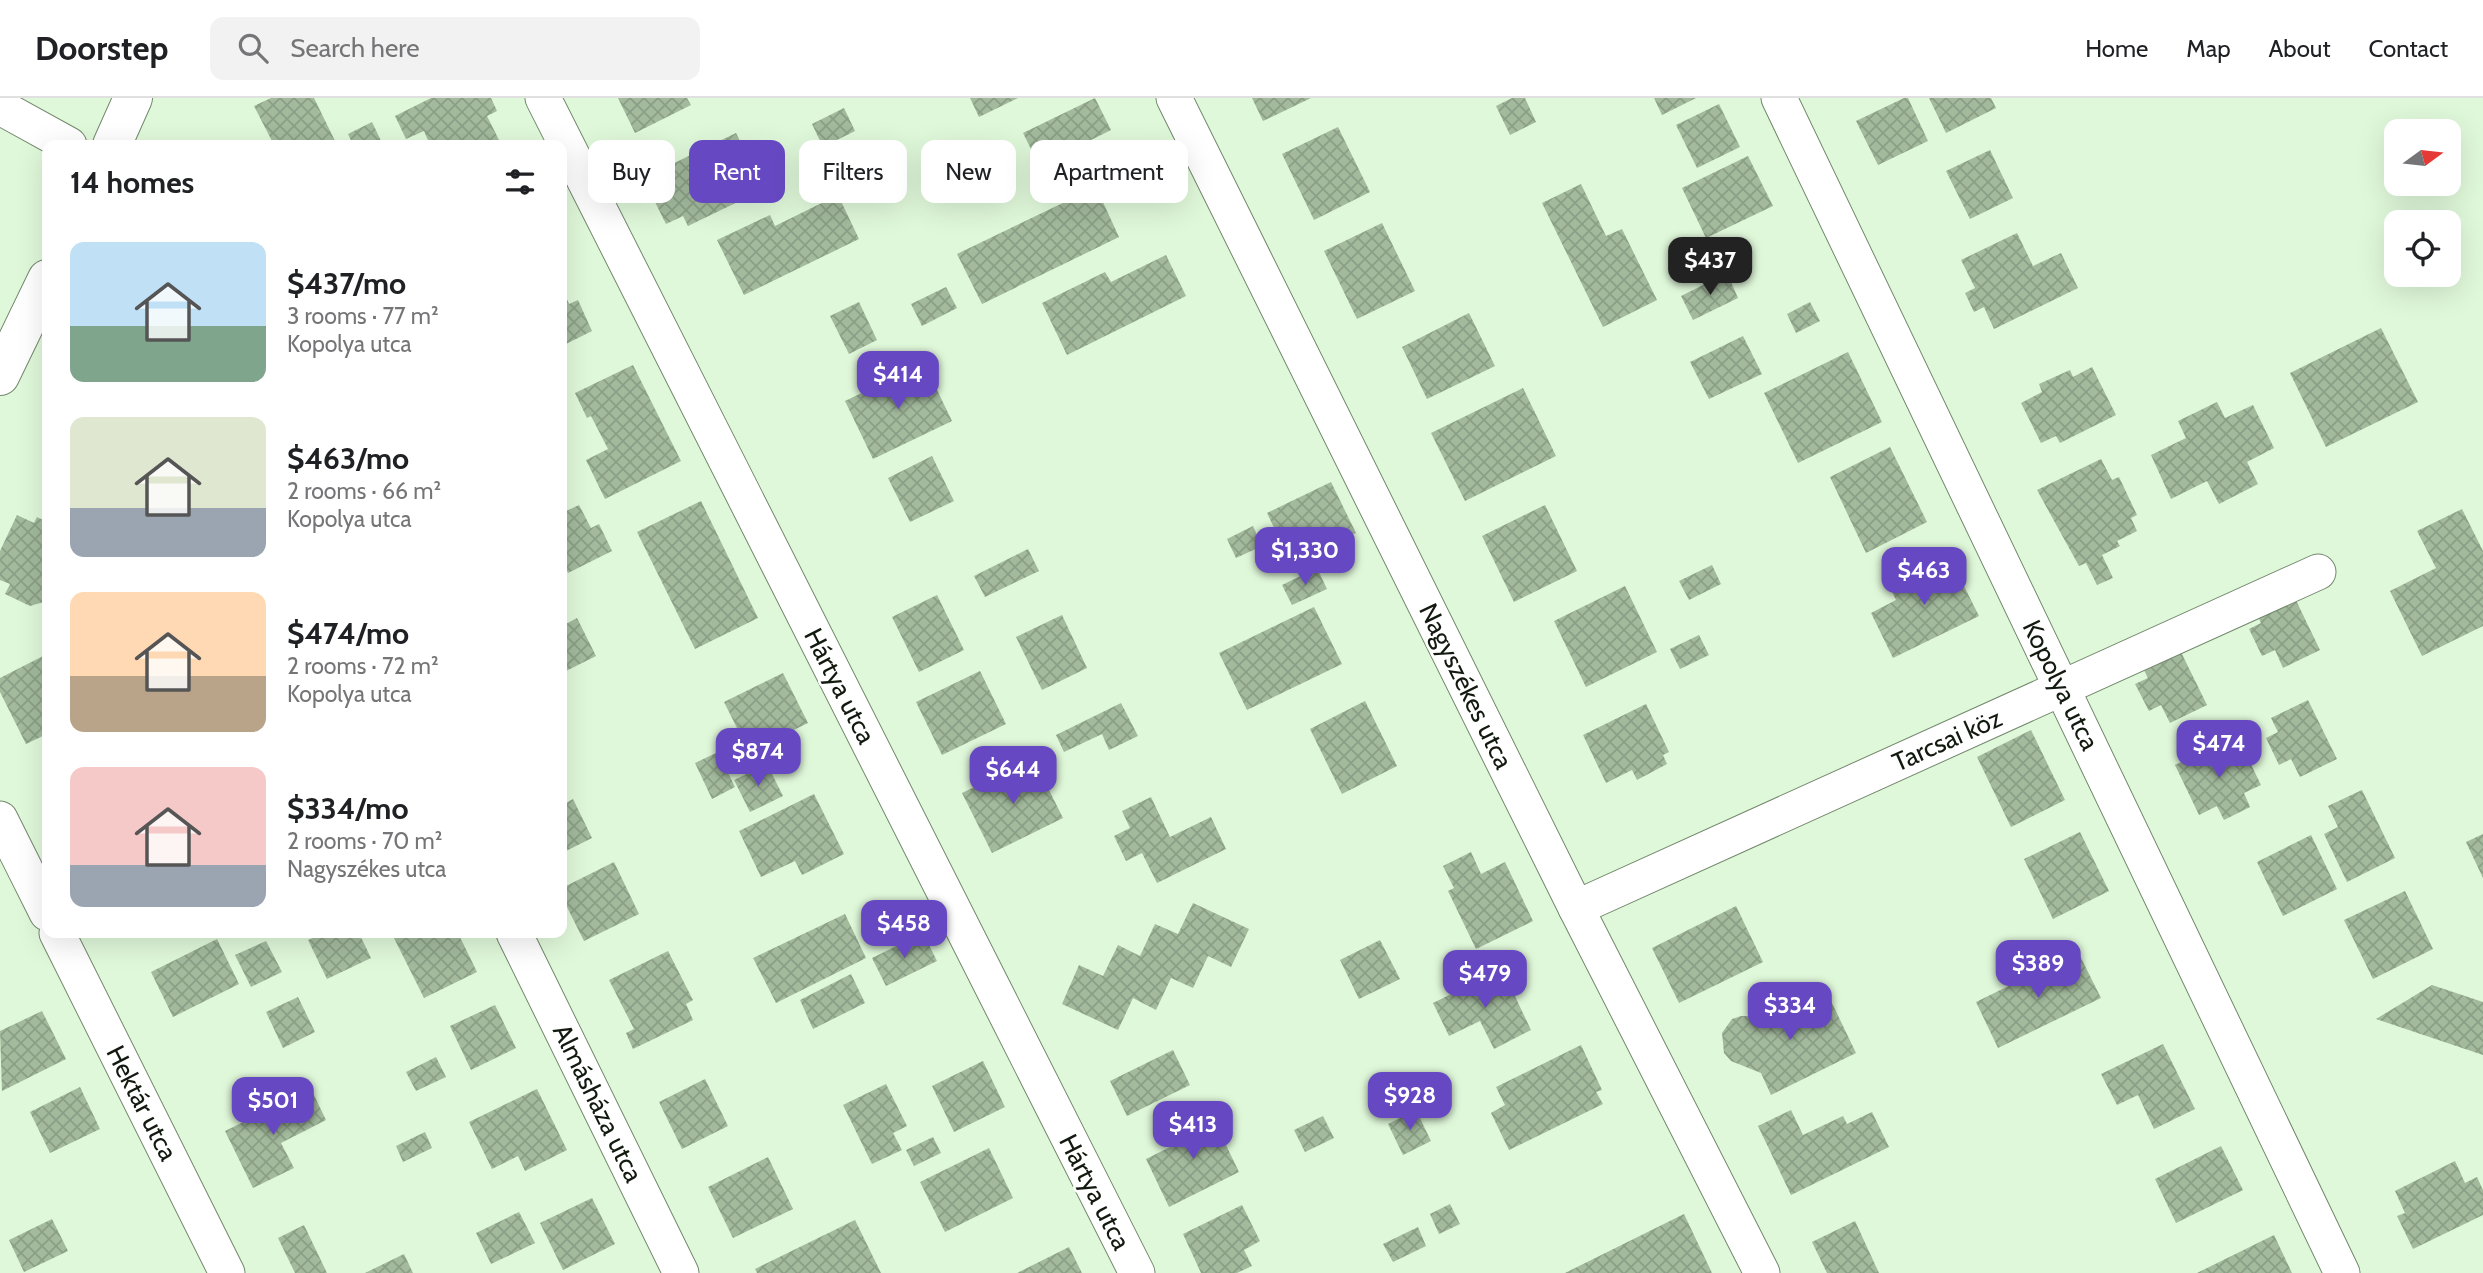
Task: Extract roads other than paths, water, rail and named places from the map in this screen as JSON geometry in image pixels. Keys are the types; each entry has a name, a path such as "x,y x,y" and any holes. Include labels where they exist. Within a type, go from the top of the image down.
{"street":[{"name":"Hártya utca","path":"543,98 564,140"},
{"name":"Nagyszékes utca","path":"1174,98 1576,908 1762,1273"},
{"name":"Kopolya utca","path":"1779,98 2342,1273"},
{"path":"0,107 60,140"},
{"name":"Hártya utca","path":"567,145 1137,1273"},
{"path":"0,376 42,289"},
{"name":"Tarcsai köz","path":"1576,908 2318,572"},
{"path":"0,819 42,904"},
{"name":"Hektár utca","path":"60,938 227,1273"},
{"name":"Almásháza utca","path":"516,938 681,1273"}]}
